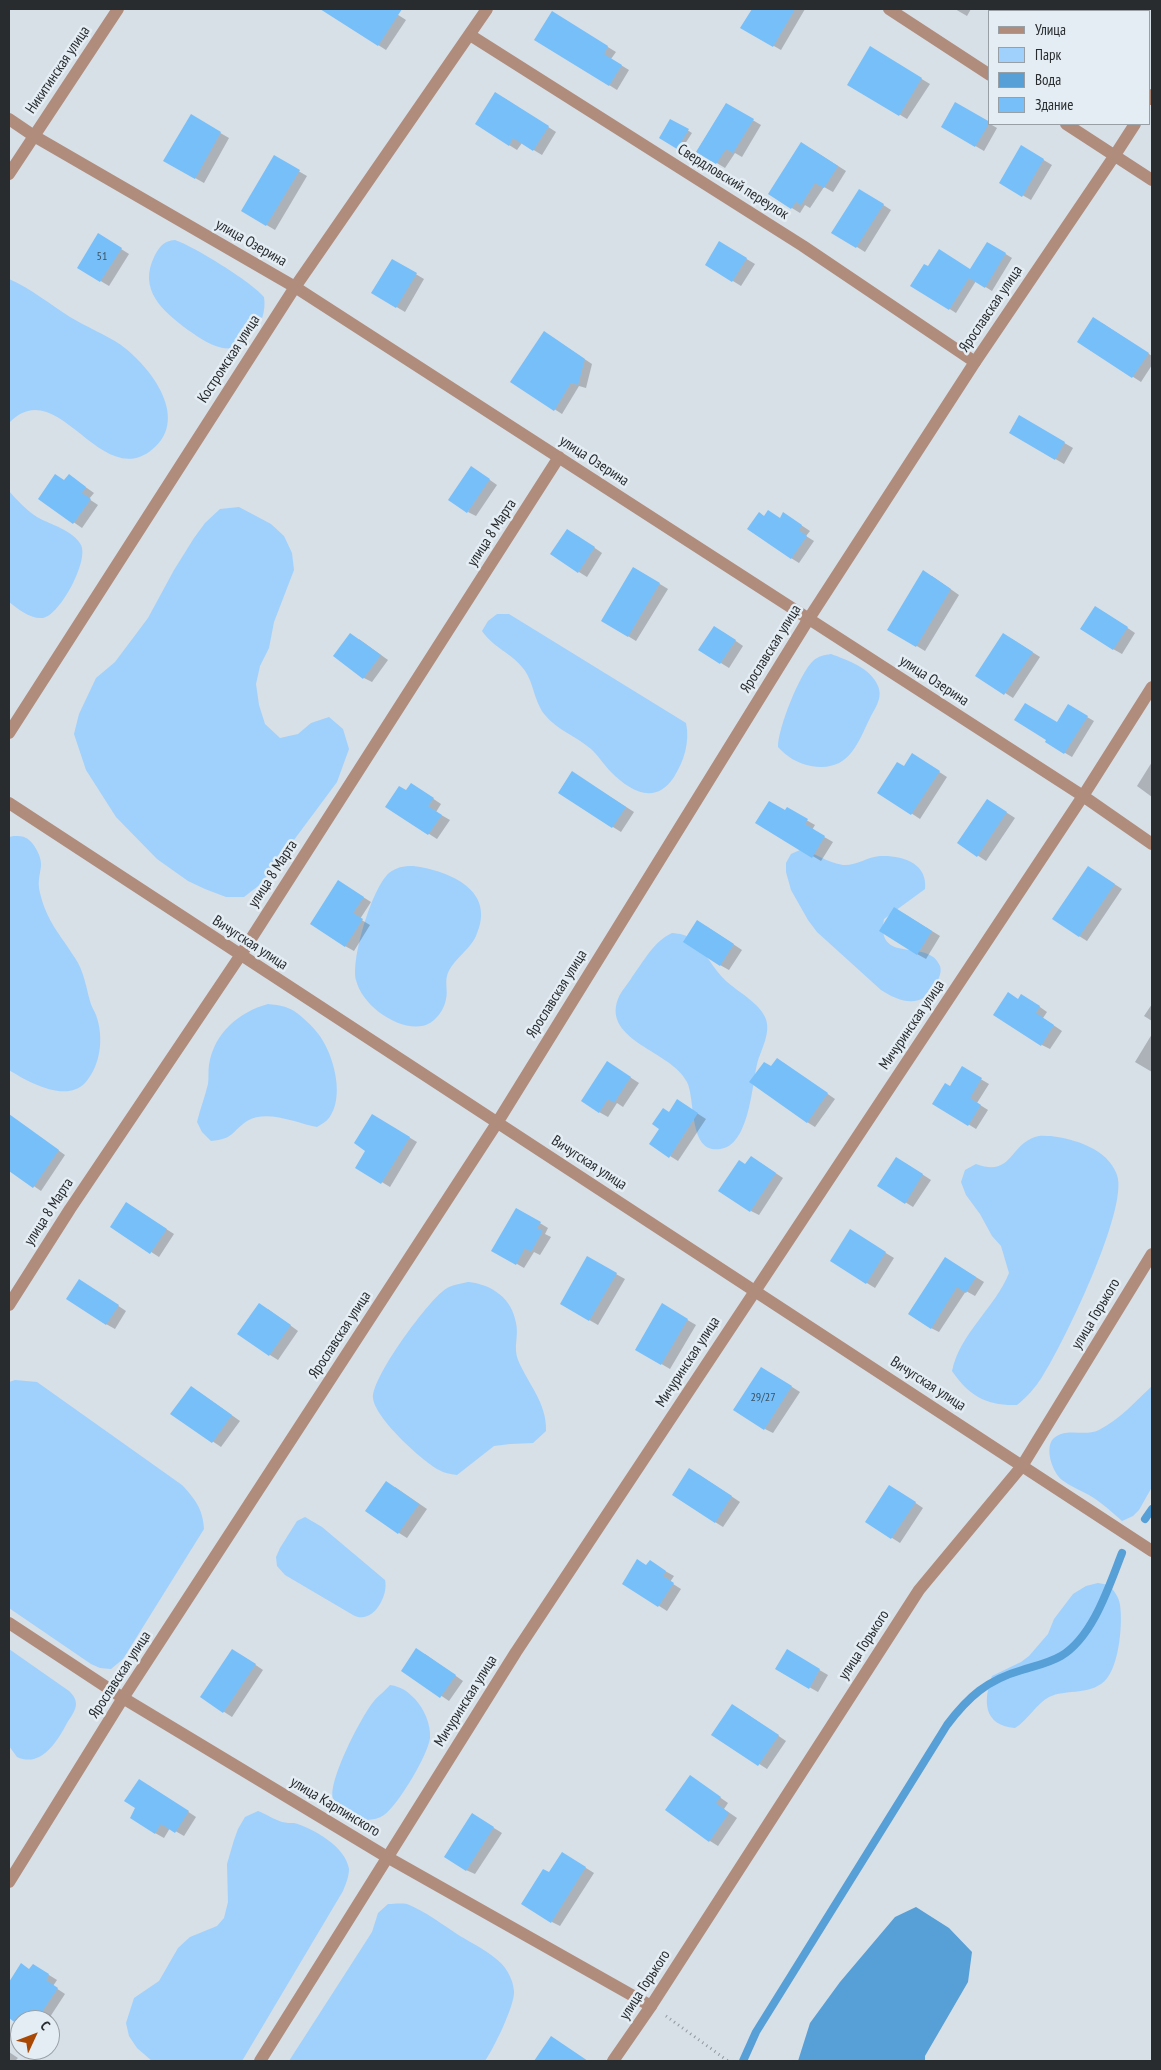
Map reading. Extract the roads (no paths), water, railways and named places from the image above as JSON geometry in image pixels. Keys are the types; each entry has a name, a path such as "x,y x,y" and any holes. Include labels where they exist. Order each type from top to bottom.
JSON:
{"street":[{"name":"Никитинская улица","path":"9,174 118,9"},
{"name":"Костромская улица","path":"9,733 295,287 487,9"},
{"path":"889,9 988,74"},
{"name":"Свердловский переулок","path":"470,35 803,246 975,362"},
{"name":"улица Озерина","path":"9,119 34,136 295,287 560,457 808,620 1084,796 1152,844"},
{"path":"1068,125 1152,180"},
{"name":"Ярославская улица","path":"9,1882 123,1698 497,1123 808,620 975,362 1134,125"},
{"name":"улица 8 Марта","path":"9,1305 70,1209 240,956 560,457"},
{"name":"Мичуринская улица","path":"260,2061 516,1652 1084,796 1152,687"},
{"name":"Вичугская улица","path":"9,802 240,956 755,1290 1152,1551"},
{"name":"улица Горького","path":"613,2061 651,2006 919,1590 1022,1466 1152,1254"},
{"name":"улица Карпинского","path":"9,1623 123,1698 387,1857 651,2006"}],"water":[{"path":"916,1907 949,1928 972,1952 968,1982 925,2056 925,2061 798,2061 810,2023 840,1982 895,1917"}],"waterway":[{"path":"1145,1519 1152,1509"},
{"path":"743,2061 756,2032 947,1725 963,1706 988,1684 1010,1674 1052,1661 1072,1647 1082,1637 1099,1610 1122,1553"}]}
